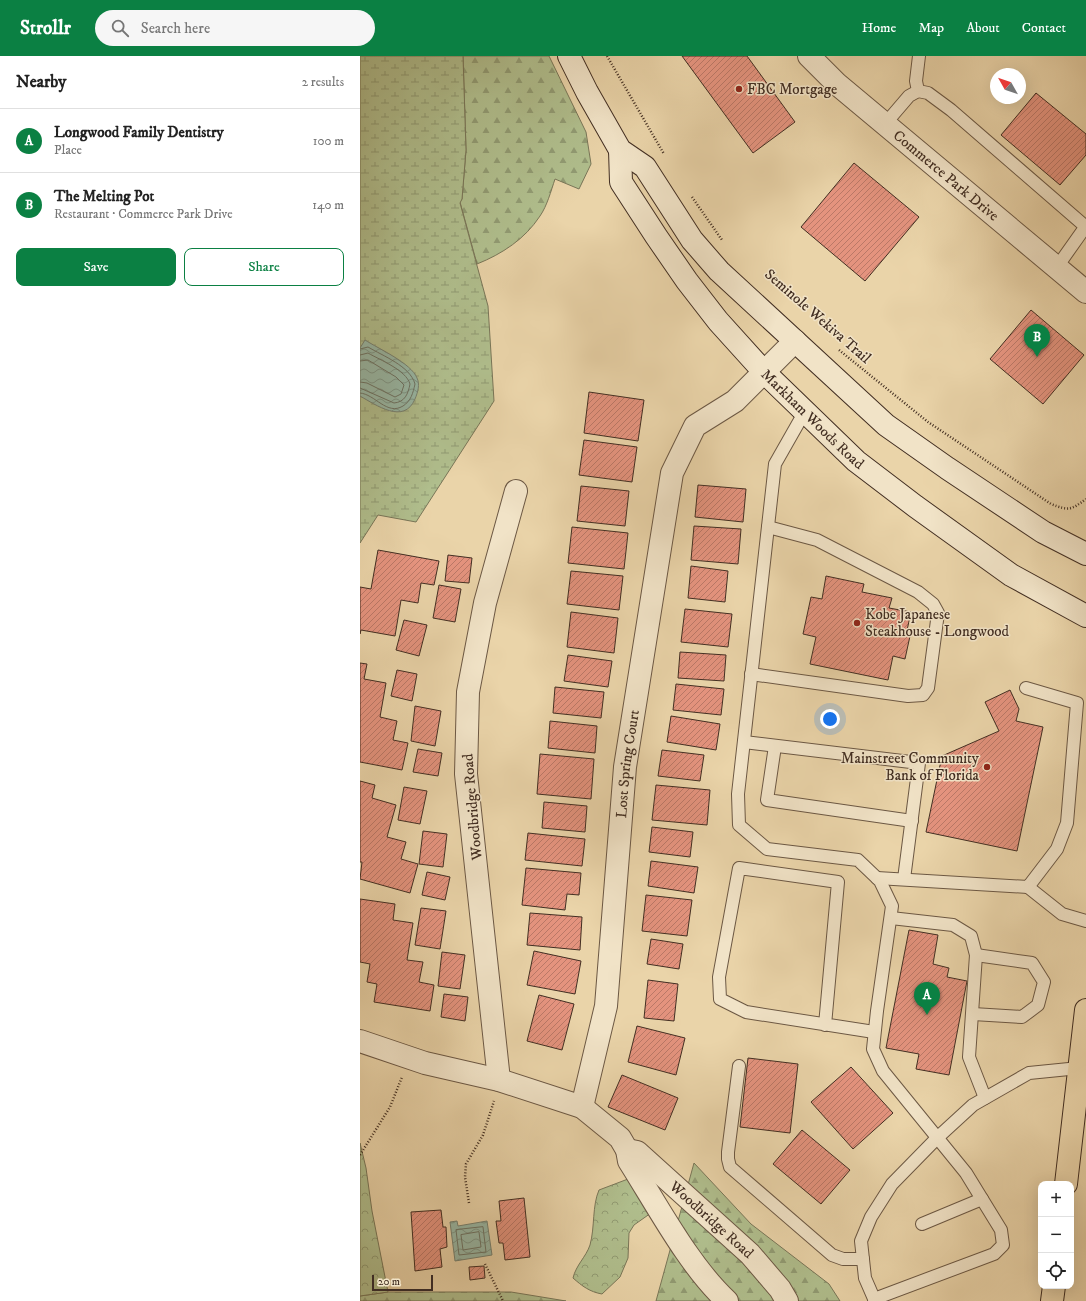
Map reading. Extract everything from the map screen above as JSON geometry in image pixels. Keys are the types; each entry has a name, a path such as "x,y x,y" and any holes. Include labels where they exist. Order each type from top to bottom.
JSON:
{"main road":[{"path":"1066,1181 1086,1010"},
{"path":"1052,1301 1054,1289"}],"street":[{"name":"Markham Woods Road","path":"569,56 586,92 620,150 645,167 692,240 719,271 886,425 1043,532 1086,554"},
{"name":"Commerce Park Drive","path":"809,56 837,84 1086,292"},
{"name":"Markham Woods Road","path":"620,150 621,182 687,281 718,321 804,413 856,460 998,566 1011,575 1086,616"},
{"path":"765,373 795,342"},
{"name":"Lost Spring Court","path":"582,1107 606,1006 625,767 670,481 672,473 695,426 735,401 765,373"},
{"name":"Woodbridge Road","path":"500,1080 466,774 468,692 485,603 516,491"},
{"name":"Woodbridge Road","path":"360,1041 425,1063 500,1080 582,1107 620,1138 627,1150 629,1161 682,1245 718,1292 727,1301"},
{"name":"Woodbridge Road","path":"627,1150 637,1152 750,1254 780,1289 787,1301"}],"lane":[{"path":"918,91 916,81 919,56"},
{"path":"885,124 909,96 918,91 928,93 950,110 1086,227 1057,267"},
{"path":"804,413 775,464 738,794 739,825 767,849 858,860 877,878 892,906 874,1032 873,1049 882,1071 937,1138 966,1173 1001,1230 1003,1245 994,1254 874,1300 865,1278 861,1241 871,1216 892,1184 937,1138 973,1105 1029,1073 1079,1068"},
{"path":"751,674 908,696 922,695 928,688 938,613 933,604 918,592 817,540 768,527"},
{"path":"1026,688 1077,703 1067,823 1058,849 1028,887"},
{"path":"744,742 919,763 904,879"},
{"path":"775,746 767,800 912,820"},
{"path":"825,1025 838,882 739,868 719,977 720,999 746,1012 825,1025 874,1032"},
{"path":"877,878 1028,887 1062,914 1086,921"},
{"path":"890,918 953,925 971,936 976,955 969,1057 985,1098"},
{"path":"973,1014 1022,1017 1038,1005 1044,982 1032,963 976,955"},
{"path":"739,1066 728,1152 730,1167 832,1255 843,1259 863,1259"},
{"path":"922,1224 982,1199"}],"path":[{"path":"607,56 643,121 667,159"},
{"path":"688,191 724,242"},
{"name":"Seminole Wekiva Trail","path":"837,348 934,427 1051,504 1064,509 1073,508 1086,499"},
{"path":"360,1155 390,1107 410,1058"},
{"path":"469,1203 465,1177 466,1164 483,1135 499,1089 500,1080"},
{"path":"485,1264 503,1301"}],"green space":[{"path":"360,56 463,56 466,150 462,199 460,203 488,306 494,401 416,522 378,515 360,543"},
{"path":"463,56 549,56 586,132 591,164 579,189 555,179 549,198 542,212 527,232 512,245 495,256 477,264 460,202 462,199 466,150"},
{"path":"360,1143 366,1168 372,1211 388,1292 360,1296"},
{"path":"694,1163 751,1224 829,1284 840,1301 656,1301"},
{"path":"628,1179 651,1213 634,1225 629,1233 628,1258 620,1277 602,1294 594,1292 573,1278 576,1269 590,1245 597,1196 599,1190"},
{"path":"388,1292 511,1292 566,1301 360,1301 360,1296"}],"water":[{"path":"365,340 402,362 414,372 418,380 418,391 410,407 404,411 389,411 360,396 360,348"},
{"path":"457,1221 458,1226 487,1221 492,1255 455,1261 450,1222"}],"building":[{"name":"FBC Mortgage","path":"682,56 747,56 795,122 753,153"},
{"path":"1036,93 1086,134 1086,155 1060,185 1001,135"},
{"path":"854,163 919,217 865,281 801,227"},
{"path":"1031,310 1084,355 1043,404 990,359"},
{"path":"589,392 644,400 638,441 584,433"},
{"path":"584,440 637,447 632,482 579,475"},
{"path":"698,485 746,489 743,522 695,517"},
{"path":"581,486 629,491 625,526 577,521"},
{"path":"694,526 741,529 738,564 691,560"},
{"path":"572,527 628,533 624,569 568,563"},
{"path":"378,550 439,561 434,585 421,583 418,603 401,600 395,636 361,630 360,634 360,587 371,589"},
{"path":"448,555 472,558 469,583 445,581"},
{"path":"691,566 728,571 725,602 688,598"},
{"path":"571,571 623,576 619,610 567,604"},
{"name":"Kobe Japanese Steakhouse - Longwood","path":"826,576 864,584 862,592 892,598 889,608 911,612 906,635 910,636 905,659 893,656 888,680 810,664 816,637 803,634 811,597 822,599"},
{"path":"439,585 461,589 455,622 433,618"},
{"path":"685,609 732,614 728,647 681,642"},
{"path":"571,612 618,618 614,653 567,647"},
{"path":"404,620 427,625 419,656 396,650"},
{"path":"680,652 726,655 724,681 678,678"},
{"path":"568,655 612,661 608,687 564,681"},
{"path":"360,663 367,664 364,679 386,683 380,717 397,721 393,740 408,743 402,770 360,762"},
{"path":"397,670 417,674 412,701 391,696"},
{"path":"676,684 724,689 721,715 673,710"},
{"path":"555,687 604,692 601,718 553,713"},
{"name":"Mainstreet Community Bank of Florida","path":"1010,690 1019,709 1016,721 1043,727 1017,851 926,832 942,756 999,731 985,702"},
{"path":"415,706 441,711 435,746 411,741"},
{"path":"671,716 720,724 716,750 667,742"},
{"path":"550,721 597,726 595,753 548,748"},
{"path":"418,749 442,753 438,776 413,772"},
{"path":"662,750 704,755 700,781 658,776"},
{"path":"540,754 594,759 591,799 537,794"},
{"path":"360,781 375,785 372,798 396,805 387,837 406,842 401,859 418,864 410,893 360,879 362,862 360,862"},
{"path":"656,785 710,790 707,825 652,820"},
{"path":"404,787 427,791 420,824 398,820"},
{"path":"544,802 587,806 585,832 542,828"},
{"path":"652,827 693,832 690,857 649,852"},
{"path":"423,831 447,834 443,867 419,864"},
{"path":"528,833 585,839 582,866 525,860"},
{"path":"651,861 698,867 694,893 648,886"},
{"path":"526,868 581,873 579,895 567,894 565,910 522,905"},
{"path":"427,872 450,877 445,900 422,895"},
{"path":"646,895 692,900 687,936 642,931"},
{"path":"360,899 395,904 393,920 413,923 407,960 423,962 419,982 434,985 430,1011 374,1002 377,984 367,982 370,964 360,962"},
{"path":"421,908 446,911 440,949 415,945"},
{"path":"530,913 582,917 580,950 527,945"},
{"path":"909,930 938,935 933,964 949,968 947,977 967,981 949,1075 916,1069 919,1054 886,1048"},
{"path":"651,939 683,944 679,969 647,964"},
{"path":"534,951 581,961 575,994 527,985"},
{"path":"442,952 465,955 460,989 438,986"},
{"path":"648,980 678,984 674,1021 644,1018"},
{"path":"444,994 468,997 465,1021 441,1017"},
{"path":"539,995 574,1004 562,1050 527,1041"},
{"path":"637,1026 685,1038 676,1075 628,1062"},
{"path":"748,1058 798,1064 790,1133 740,1127"},
{"path":"851,1067 893,1113 853,1149 811,1102"},
{"path":"622,1075 678,1098 665,1130 608,1107"},
{"path":"802,1130 850,1170 821,1204 773,1164"},
{"path":"524,1198 530,1257 505,1260 503,1243 499,1243 496,1221 501,1221 499,1201"},
{"path":"441,1210 443,1227 446,1227 447,1247 440,1249 442,1267 415,1271 411,1212"},
{"path":"484,1266 485,1278 470,1280 469,1267"}],"place":[{"name":"FBC Mortgage","path":"739,89"},
{"name":"The Melting Pot","path":"1037,357"},
{"name":"Kobe Japanese Steakhouse - Longwood","path":"857,623"},
{"name":"Mainstreet Community Bank of Florida","path":"987,767"},
{"name":"Longwood Family Dentistry","path":"927,1015"}]}
